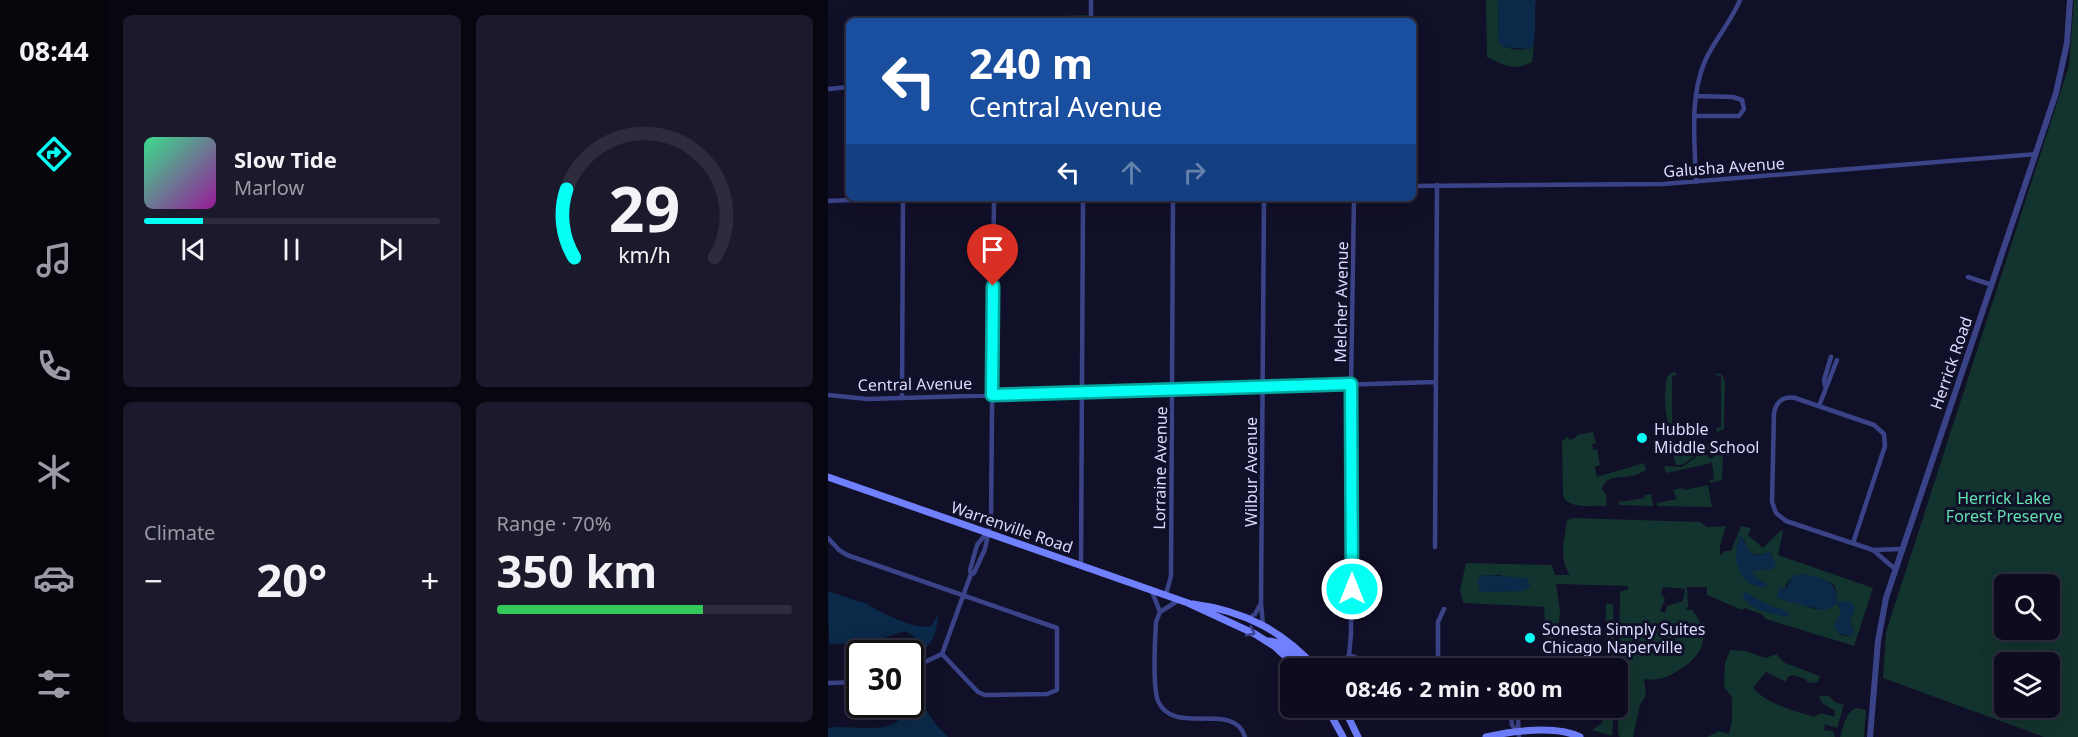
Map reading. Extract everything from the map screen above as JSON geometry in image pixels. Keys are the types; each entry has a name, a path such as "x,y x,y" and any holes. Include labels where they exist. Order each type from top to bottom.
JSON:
{"main road":[{"name":"Warrenville Road","path":"828,477 1166,594 1255,634 1286,658"},
{"name":"Warrenville Road","path":"1188,603 1222,609 1249,618 1290,642 1306,658"},
{"path":"1267,641 1280,643 1297,658"},
{"path":"1333,718 1343,737"},
{"path":"1349,718 1358,737"},
{"path":"1486,737 1552,732 1581,737"}],"street":[{"path":"1091,0 1091,18"},
{"path":"1696,182 1696,96 1704,64 1731,20 1740,0"},
{"name":"Herrick Road","path":"1870,737 1882,615 1895,569 2056,93 2063,63 2070,0"},
{"path":"828,89 846,87"},
{"path":"1695,116 1738,116 1744,109 1742,100 1696,96"},
{"name":"Galusha Avenue","path":"1416,186 1663,184 2036,154"},
{"path":"1434,548 1437,185"},
{"path":"828,201 846,200"},
{"path":"902,398 903,201"},
{"path":"924,662 942,654 972,574 970,570 977,545 987,532 991,520 994,201"},
{"path":"1081,565 1083,201"},
{"name":"Lorraine Avenue","path":"1166,594 1170,576 1173,201"},
{"name":"Wilbur Avenue","path":"1263,625 1261,603 1264,201"},
{"name":"Melcher Avenue","path":"1348,657 1352,634 1351,384 1354,201"},
{"path":"1968,277 1992,285"},
{"path":"1819,406 1831,357"},
{"path":"1825,386 1829,383 1837,360"},
{"name":"Central Avenue","path":"828,395 868,399 1435,382"},
{"path":"1852,543 1885,446 1882,430 1874,425 1791,397 1782,400 1775,408 1772,502 1780,518 1786,521 1852,543 1874,550 1902,549"},
{"path":"828,538 846,555 1057,628 1057,690 1047,694 985,695 978,692 942,654"},
{"path":"1874,550 1895,569"},
{"path":"1151,589 1160,612 1156,626 1156,687 1157,699 1162,708 1170,716 1180,720 1230,722 1242,728 1245,737"},
{"path":"1160,612 1179,600"},
{"path":"1249,618 1255,614 1261,603"},
{"path":"1438,658 1438,622 1444,609"},
{"path":"828,683 846,682"},
{"path":"1517,718 1520,725 1519,734"}],"green space":[{"path":"1486,0 1498,0 1499,43 1516,49 1534,46 1532,62 1514,67 1487,57"},
{"name":"Herrick Lake Forest Preserve","path":"2074,0 2078,0 2078,737 2044,737 1883,678 1886,632 2069,66"},
{"path":"1089,15 1089,18 1029,17"},
{"path":"1676,372 1676,375 1672,376 1672,427 1677,429 1677,434 1675,434 1666,415 1665,399 1667,377"},
{"path":"1716,373 1722,375 1725,381 1724,429 1717,432 1716,428 1721,427 1721,376"},
{"path":"1593,432 1596,443 1592,444 1593,450 1597,449 1600,465 1595,467 1597,477 1644,463 1646,470 1636,475 1607,481 1602,489 1606,495 1607,506 1576,505 1563,496 1562,441 1568,436 1569,440 1576,438 1577,435"},
{"path":"1721,440 1725,444 1725,451 1717,453 1710,450 1684,464 1676,465 1673,454"},
{"path":"1699,455 1707,455 1711,459 1716,455 1723,455 1722,480 1710,483 1709,481 1714,479 1712,463 1666,473 1664,466 1682,467"},
{"path":"1708,485 1712,507 1657,506 1657,503 1677,499 1673,490"},
{"path":"1651,494 1653,506 1619,505 1618,499 1620,502 1645,498 1644,495"},
{"path":"1573,518 1700,522 1707,527 1726,526 1720,546 1720,555 1725,551 1731,551 1741,526 1751,528 1748,535 1763,548 1780,531 1783,531 1778,555 1873,588 1854,646 1766,619 1761,614 1745,608 1742,610 1707,595 1707,587 1687,587 1688,607 1685,610 1692,610 1698,620 1702,629 1702,645 1693,660 1676,672 1653,680 1644,679 1646,695 1640,705 1633,737 1620,737 1618,718 1628,718 1628,658 1619,658 1620,592 1628,589 1628,586 1556,584 1560,612 1559,623 1555,626 1554,635 1556,637 1552,646 1547,647 1544,607 1463,603 1460,590 1466,563 1552,565 1555,575 1570,575 1564,562 1567,520","holes":["1744,540 1748,550 1753,554 1772,554 1773,569 1752,570 1752,574 1764,582 1745,579","1805,574 1830,582 1835,586 1837,601 1851,615 1853,635 1842,635 1837,631 1841,613 1838,603 1823,609 1816,609 1803,604 1784,589 1789,580","1501,575 1522,591 1482,592 1481,576","1663,587 1685,589 1683,601 1667,606 1665,613 1660,611 1665,599 1661,594"]},
{"path":"1606,604 1613,604 1615,658 1605,658"},
{"path":"1730,650 1745,651 1766,658 1776,654 1785,663 1820,676 1818,682 1809,683 1805,679 1792,675 1786,682 1766,672 1753,688 1773,703 1814,717 1821,713 1835,717 1834,710 1822,703 1819,696 1829,696 1835,702 1844,705 1837,728 1825,724 1824,730 1833,731 1835,737 1707,737 1719,731 1729,734 1732,720 1732,698 1724,686 1725,663"},
{"path":"1856,708 1866,710 1864,737 1840,737 1847,716"},
{"path":"1603,718 1613,718 1612,736 1592,730 1602,723"}],"water":[{"path":"1498,0 1536,0 1534,39 1531,49 1503,47 1499,43"},
{"path":"1741,535 1753,554 1760,555 1770,551 1776,566 1773,569 1752,571 1759,580 1767,584 1766,587 1749,583 1739,570 1736,552"},
{"path":"1805,574 1831,584 1837,601 1853,604 1855,607 1850,622 1853,635 1838,633 1834,625 1841,613 1838,603 1823,610 1777,597 1779,588 1786,588 1793,575"},
{"path":"1481,576 1527,578 1531,587 1522,591 1482,592 1479,590 1478,580"},
{"path":"828,591 864,602 887,615 916,626 931,626 939,613 933,639 924,648 924,640 917,640 905,631 876,640 846,640 846,644 829,644"},
{"path":"1746,592 1764,603 1786,611 1789,615 1786,617 1758,610 1744,600 1743,594"},
{"path":"924,706 937,726 948,737 828,737 828,729 834,727 877,728 897,722 900,718 924,718"}],"place":[{"name":"Hubble Middle School","path":"1642,438"},
{"name":"Sonesta Simply Suites Chicago Naperville","path":"1530,638"}],"route":[{"path":"993,286 992,395 1351,384 1352,589"}]}
